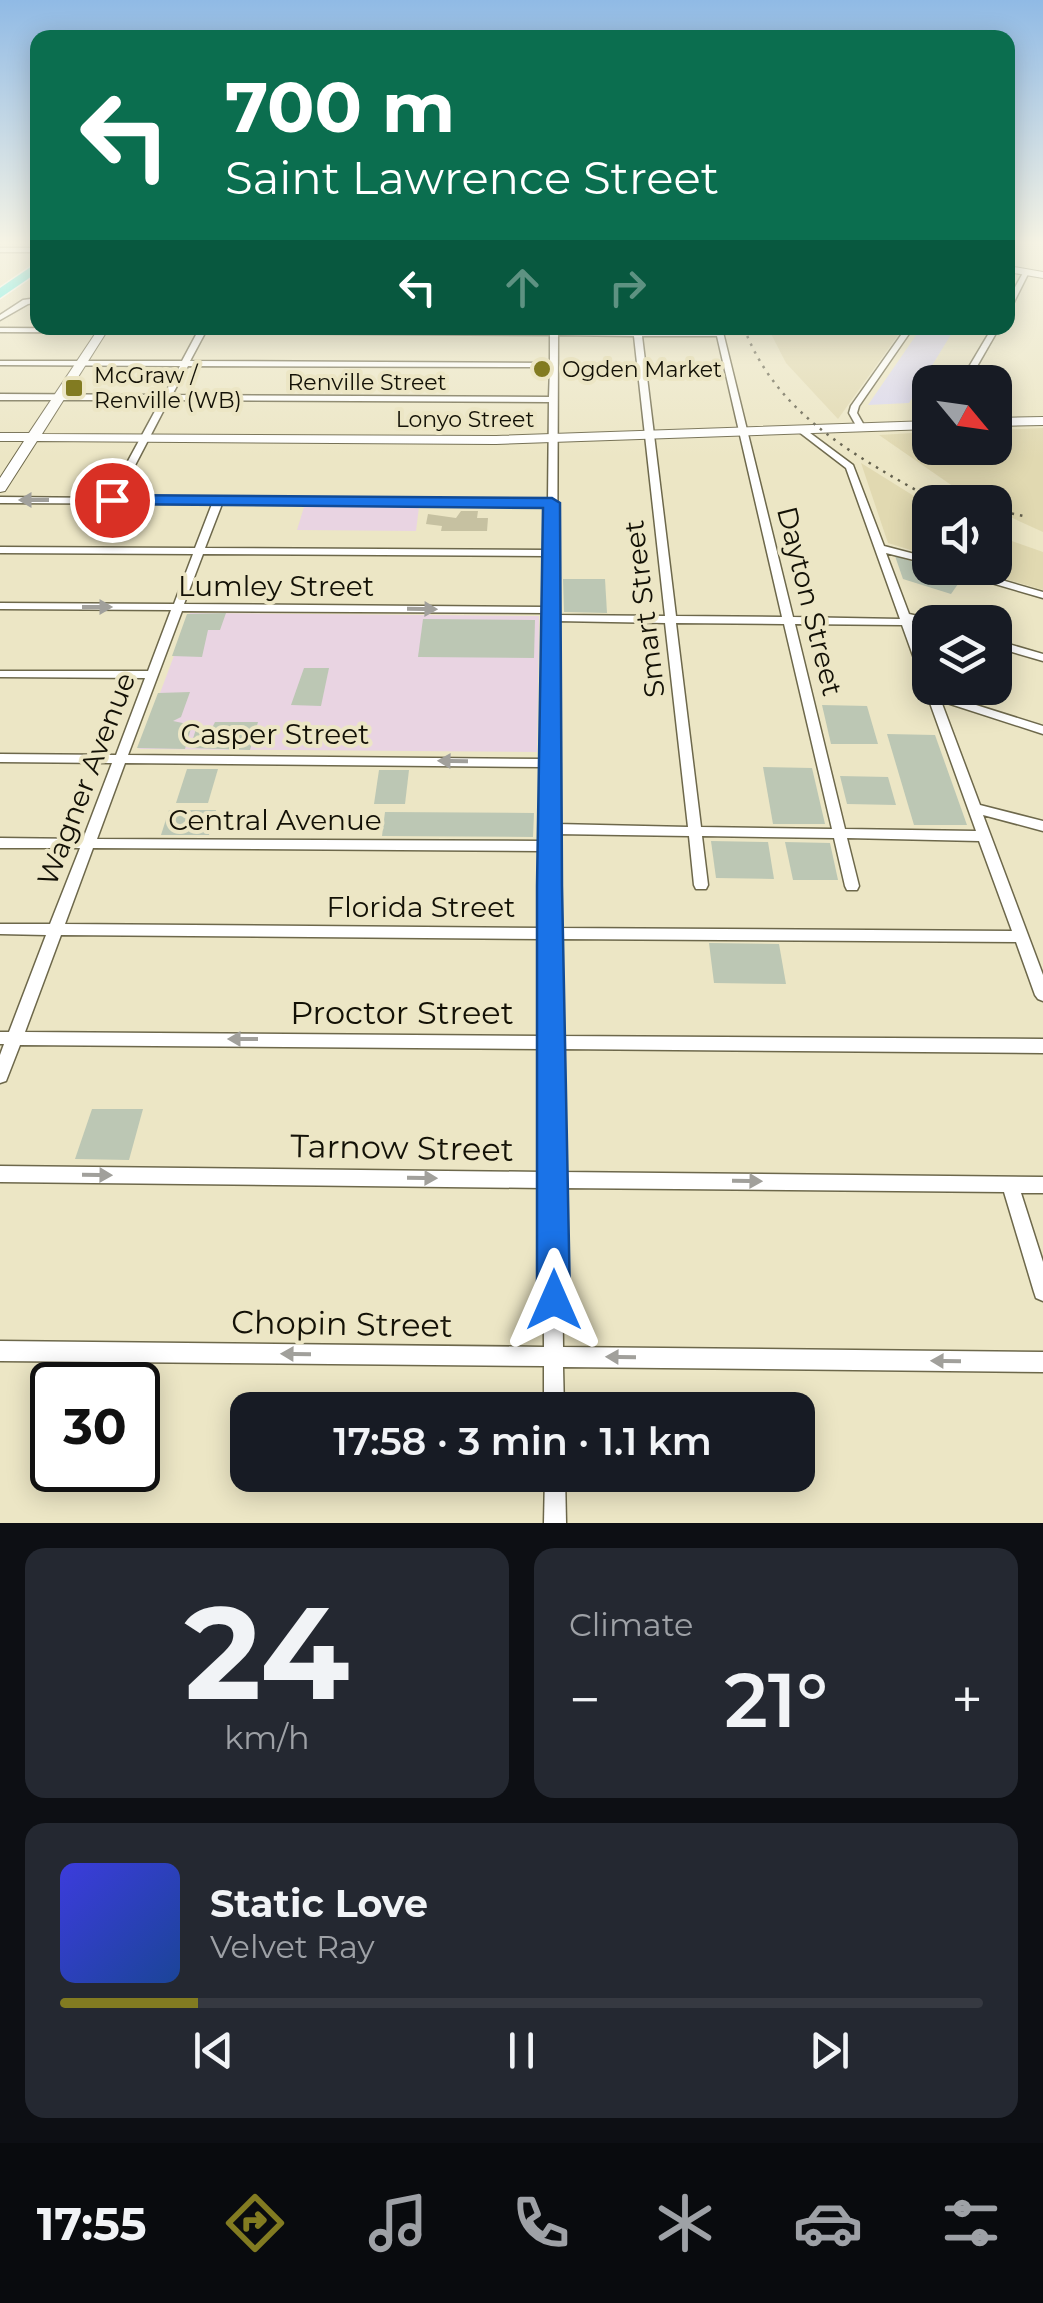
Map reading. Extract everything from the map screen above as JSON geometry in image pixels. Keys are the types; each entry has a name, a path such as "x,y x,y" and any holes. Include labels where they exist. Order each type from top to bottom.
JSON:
{"street":[{"path":"0,330 30,330"},
{"path":"0,488 102,335"},
{"path":"112,500 200,335"},
{"path":"554,335 549,846 554,1392"},
{"name":"Smart Street","path":"638,335 701,885"},
{"name":"Dayton Street","path":"721,335 852,886"},
{"path":"861,427 854,413 856,406 903,335"},
{"path":"974,365 991,335"},
{"path":"0,363 554,365"},
{"name":"Renville Street","path":"0,397 553,400"},
{"path":"1012,421 1042,419"},
{"name":"Lonyo Street","path":"0,437 650,438 912,426"},
{"path":"802,430 850,468 912,637"},
{"path":"0,500 552,503"},
{"name":"Wagner Avenue","path":"0,1076 7,1038 56,930 218,501"},
{"path":"880,548 912,556"},
{"path":"0,550 552,553"},
{"path":"1007,585 1043,596"},
{"name":"Lumley Street","path":"0,606 552,614 671,620 912,620"},
{"path":"1012,648 1043,658"},
{"path":"0,674 152,674"},
{"path":"936,705 1041,986"},
{"path":"973,705 1043,730"},
{"name":"Casper Street","path":"0,758 550,762"},
{"path":"974,808 1043,826"},
{"path":"550,829 984,836"},
{"name":"Central Avenue","path":"0,843 549,846"},
{"name":"Florida Street","path":"0,929 1022,937"},
{"name":"Proctor Street","path":"7,1038 1043,1046"},
{"name":"Tarnow Street","path":"0,1174 1043,1185"},
{"path":"1010,1184 1043,1292"},
{"name":"Chopin Street","path":"0,1351 1043,1362"},
{"path":"555,1492 555,1523"}],"shaded area":[{"path":"772,335 898,335 838,419 786,363"},
{"path":"916,335 951,335 932,365 912,365 909,403 868,405"},
{"path":"1043,428 1043,532 1012,518 1012,485 951,485 922,465 1012,465 1012,429"},
{"path":"912,433 912,458 879,435"},
{"path":"861,463 912,495 912,550 888,543"},
{"path":"304,507 419,507 416,531 297,530"},
{"path":"1012,541 1043,552 1043,590 1012,581"},
{"path":"190,613 539,616 537,752 139,749"}],"green space":[{"path":"895,556 912,561 912,582 903,579"},
{"path":"563,579 605,579 607,613 564,612"},
{"path":"922,585 957,585 951,594"},
{"path":"226,613 220,630 208,630 202,657 172,656 187,614"},
{"path":"423,619 535,620 534,658 418,657"},
{"path":"304,668 329,668 321,706 291,705"},
{"path":"190,692 181,717 173,721 192,725 185,749 137,748 158,693"},
{"path":"822,705 867,706 878,744 831,744"},
{"path":"215,722 258,722 250,750 190,748 196,729 213,726"},
{"path":"887,734 935,735 967,825 914,825"},
{"path":"763,767 812,768 825,824 773,824"},
{"path":"187,769 218,769 208,803 176,803"},
{"path":"379,770 409,770 405,804 374,804"},
{"path":"840,776 888,777 896,805 847,804"},
{"path":"169,810 216,810 209,835 161,835"},
{"path":"385,812 534,813 533,837 382,836"},
{"path":"711,841 768,842 774,879 716,878"},
{"path":"785,842 830,843 838,880 793,880"},
{"path":"709,943 779,944 786,984 714,983"},
{"path":"92,1109 143,1109 129,1160 75,1159"}],"building":[{"path":"461,511 478,511 477,518 488,518 487,531 441,531 442,526 426,524 428,514 456,518"}],"railway":[{"path":"747,335 777,386 799,410 850,451 912,488"},
{"path":"1012,514 1028,517"}],"place":[{"name":"Ogden Market","path":"542,369"},
{"name":"McGraw / Renville (WB)","path":"74,388"}],"route":[{"path":"112,500 552,503 549,886 554,1300"}]}
